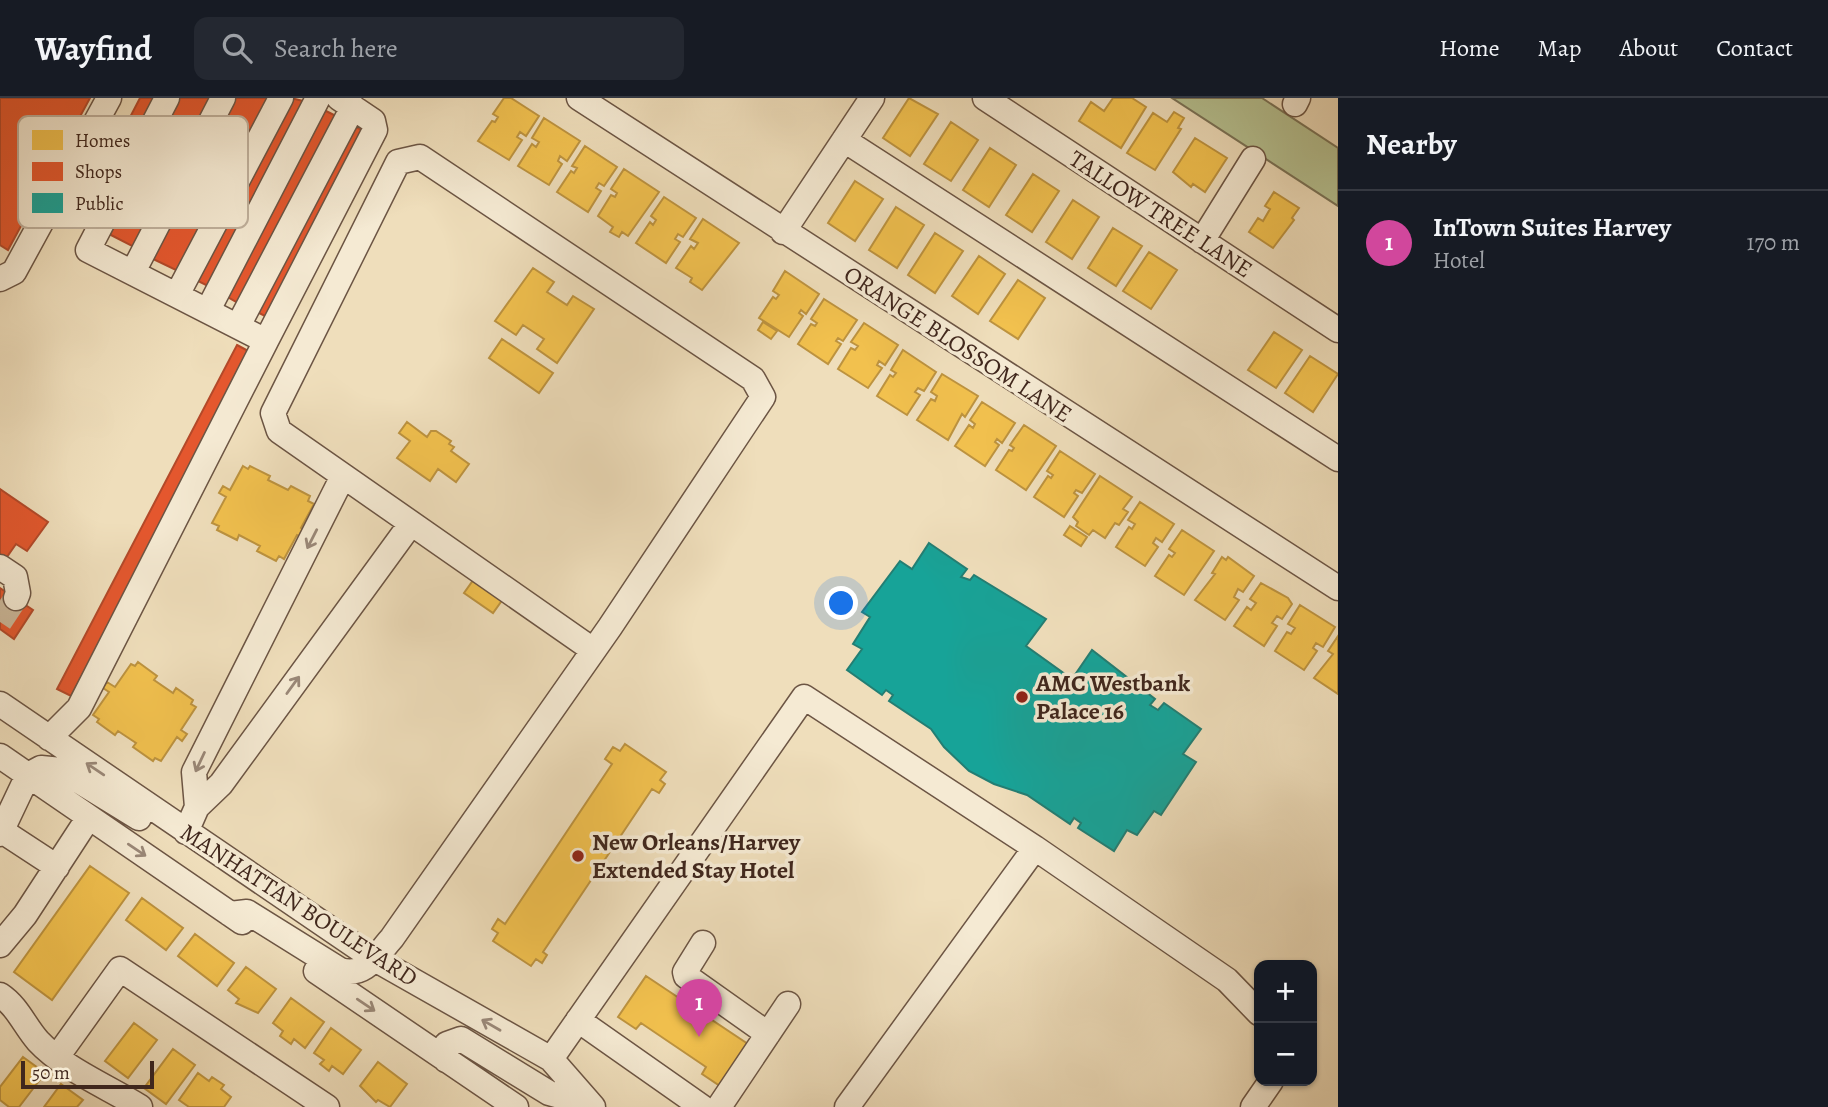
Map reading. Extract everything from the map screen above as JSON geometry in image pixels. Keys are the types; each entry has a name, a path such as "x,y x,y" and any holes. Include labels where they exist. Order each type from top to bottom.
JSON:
{"street":[{"path":"99,116 109,98"},
{"path":"158,116 167,98"},
{"path":"214,116 223,98"},
{"path":"248,161 281,98"},
{"path":"208,310 318,98"},
{"name":"ORANGE BLOSSOM LANE","path":"579,98 1338,588"},
{"path":"783,232 872,98"},
{"name":"TALLOW TREE LANE","path":"985,98 1338,330"},
{"path":"49,738 79,708 375,130 373,121 346,103 238,326"},
{"path":"844,140 1338,459"},
{"path":"230,914 247,912 340,971 360,973 392,938 593,650 763,397 753,379 420,157 397,162 273,413 278,431 593,650"},
{"path":"1202,242 1254,159"},
{"path":"0,279 14,272 38,228"},
{"path":"99,228 88,250 266,341"},
{"path":"133,272 156,228"},
{"path":"177,295 212,228"},
{"path":"197,807 194,772 342,478"},
{"path":"57,867 1,832 28,775 41,768 61,771 153,826 182,828 197,807 220,784 410,525"},
{"path":"0,567 15,577 18,593 16,598"},
{"path":"551,1059 804,697 1035,848 1227,980 1254,1008"},
{"name":"MANHATTAN BOULEVARD","path":"0,704 373,958 551,1059 591,1105"},
{"path":"220,721 252,740"},
{"name":"MANHATTAN BOULEVARD","path":"0,756 446,1060 507,1105"},
{"path":"0,944 25,915 89,817"},
{"path":"847,1107 1035,848"},
{"path":"703,943 685,972 686,976 768,1034"},
{"path":"57,1057 120,969 327,1107"},
{"path":"0,995 19,1011 38,1041 57,1057 140,1107"},
{"path":"719,1107 788,1004"},
{"path":"578,1020 702,1107"},
{"path":"446,1060 447,1044 461,1039 549,1093 591,1105"},
{"path":"1253,1107 1268,1086"}],"green space":[{"path":"1172,98 1262,98 1338,148 1338,206"}],"building: Homes":[{"path":"504,98 511,98 539,116 526,136 520,132 517,137 522,140 509,160 478,141 492,121 495,122 498,117 493,114"},
{"path":"909,98 938,114 910,156 883,138"},
{"path":"1113,98 1132,98 1146,107 1121,148 1079,121 1091,102 1104,111"},
{"path":"1174,112 1184,118 1178,128 1181,129 1155,170 1127,153 1153,113 1167,122"},
{"path":"544,118 580,141 567,161 560,156 558,161 562,164 549,185 518,166 532,144 536,147 539,142 532,138"},
{"path":"951,122 978,140 951,181 924,164"},
{"path":"1195,138 1227,158 1205,192 1193,184 1191,187 1173,172"},
{"path":"585,146 617,167 604,186 599,183 596,188 601,191 588,212 557,192 571,171 574,173 577,168 572,166"},
{"path":"990,148 1016,165 989,207 963,190"},
{"path":"624,169 659,192 628,236 622,232 619,237 610,232 613,227 598,216 611,195 615,197 617,193 611,189"},
{"path":"1033,174 1059,191 1032,232 1006,215"},
{"path":"855,181 883,199 855,241 828,223"},
{"path":"1274,192 1299,208 1292,218 1294,220 1273,248 1249,232 1258,218 1263,221 1270,209 1265,206"},
{"path":"664,197 696,218 683,237 678,234 675,239 680,242 666,263 636,243 650,222 653,225 656,220 651,216"},
{"path":"1073,200 1099,217 1072,259 1046,242"},
{"path":"896,207 924,225 897,268 869,250"},
{"path":"703,219 739,243 702,290 690,282 692,278 676,268 691,246 694,249 698,243 690,239"},
{"path":"1113,228 1142,246 1116,286 1088,268"},
{"path":"935,233 963,251 935,293 908,275"},
{"path":"1149,252 1177,270 1151,309 1123,291"},
{"path":"979,256 1005,274 978,314 952,296"},
{"path":"533,268 554,282 547,292 567,305 573,296 594,309 557,363 537,349 544,339 523,325 516,335 495,321"},
{"path":"785,271 819,294 806,314 801,310 799,313 803,316 789,337 759,318 773,297 776,299 779,295 773,291"},
{"path":"1018,280 1045,298 1018,339 990,321"},
{"path":"824,299 857,320 843,341 838,338 836,341 841,344 828,364 798,344 811,324 815,326 817,323 811,319"},
{"path":"763,322 777,331 771,339 758,330"},
{"path":"864,323 898,345 885,365 879,361 877,365 882,368 868,388 838,369 851,348 855,350 858,346 851,342"},
{"path":"1274,332 1302,350 1276,388 1248,370"},
{"path":"502,339 553,373 539,393 489,358"},
{"path":"903,350 936,372 924,391 918,388 915,392 920,395 907,415 877,396 890,375 893,377 896,373 891,370"},
{"path":"1310,356 1338,374 1313,412 1285,393"},
{"path":"942,374 978,396 965,417 962,414 948,440 917,420 931,399 935,401 937,396 931,392"},
{"path":"982,402 1015,423 1002,443 997,439 995,442 999,445 985,466 955,446 969,425 973,428 975,424 970,420"},
{"path":"407,422 427,437 431,431 436,431 451,441 449,444 454,447 451,451 469,464 456,482 438,469 430,481 397,458 410,441 399,433"},
{"path":"1024,425 1056,446 1026,490 996,470 1009,450 1014,448 1010,445"},
{"path":"1060,451 1095,474 1082,493 1076,490 1074,493 1078,496 1064,517 1034,497 1048,476 1051,478 1053,475 1047,471"},
{"path":"243,466 248,469 250,466 270,476 268,480 288,490 291,486 310,496 308,501 314,504 301,528 306,531 303,538 297,535 284,559 279,556 276,561 257,551 260,546 239,535 237,540 217,530 219,526 212,523 226,497 219,493 223,486 230,490"},
{"path":"1100,476 1132,497 1123,509 1128,512 1119,525 1115,523 1105,538 1093,530 1089,535 1076,526 1078,522 1073,517"},
{"path":"1140,502 1174,524 1162,542 1156,538 1153,543 1158,547 1145,566 1116,547 1129,527 1132,529 1135,524 1128,520"},
{"path":"1070,526 1087,537 1081,546 1064,535"},
{"path":"1182,530 1214,551 1184,595 1155,576 1169,555 1172,557 1175,553 1169,549"},
{"path":"1222,557 1226,560 1228,557 1254,576 1243,592 1238,589 1234,597 1239,600 1225,620 1195,600 1215,574 1212,573"},
{"path":"474,579 503,599 493,613 464,593"},
{"path":"1261,583 1288,598 1292,604 1282,619 1277,616 1272,623 1277,626 1264,646 1234,626 1247,607 1251,610 1256,603 1250,599"},
{"path":"1300,605 1335,627 1323,647 1316,643 1313,648 1317,651 1304,670 1275,651 1287,632 1291,634 1295,628 1288,624"},
{"path":"1338,636 1338,694 1314,678 1333,654 1328,651"},
{"path":"138,662 157,676 154,680 173,693 176,688 193,700 191,704 196,707 181,730 187,734 182,741 177,737 161,761 155,758 153,761 133,747 136,743 118,731 115,735 97,722 99,719 93,715 109,692 103,688 107,682 115,687 131,664 135,666"},
{"name":"New Orleans/Harvey Extended Stay Hotel","path":"625,744 666,772 660,780 665,784 659,793 652,789 543,952 547,955 542,963 536,959 531,966 493,941 498,933 492,929 498,919 505,924 612,764 605,759 613,747 620,751"},
{"path":"90,866 129,893 52,1000 14,972"},
{"path":"142,898 183,928 166,950 126,920"},
{"path":"195,934 234,963 217,986 178,956"},
{"path":"246,967 276,989 258,1013 236,1003 239,999 228,990"},
{"path":"646,976 748,1044 720,1086 702,1074 706,1067 641,1023 636,1029 618,1017"},
{"path":"291,998 324,1022 305,1048 294,1039 291,1044 280,1036 283,1031 273,1023"},
{"path":"134,1023 157,1040 128,1078 105,1061"},
{"path":"331,1028 361,1050 343,1074 332,1066 329,1071 320,1064 324,1060 314,1053"},
{"path":"173,1049 195,1065 166,1104 144,1088"},
{"path":"23,1057 45,1073 19,1107 9,1107 0,1100 0,1087"},
{"path":"378,1062 407,1084 390,1107 378,1100 376,1102 360,1086"},
{"path":"198,1073 209,1081 212,1077 224,1085 221,1089 231,1097 224,1107 189,1107 179,1100"},
{"path":"61,1084 83,1100 77,1107 44,1107"}],"building: Shops":[{"path":"0,98 90,98 80,116 18,116 20,228 8,250 0,245"},
{"path":"140,98 158,98 149,116 131,116"},
{"path":"178,98 215,98 206,116 169,116"},
{"path":"234,98 271,98 248,142 248,116 225,116"},
{"path":"291,98 307,102 248,215 248,180"},
{"path":"324,110 338,117 240,304 226,296"},
{"path":"354,126 368,133 271,319 257,312"},
{"path":"110,228 147,228 136,248 107,233"},
{"path":"167,228 203,228 180,272 151,258"},
{"path":"223,228 241,228 210,287 196,280"},
{"path":"237,345 252,353 71,696 57,689"},
{"path":"0,489 48,522 27,551 16,544 0,567"},
{"path":"0,588 33,610 14,639 0,629"}],"building: Public":[{"name":"AMC Westbank Palace 16","path":"929,543 967,569 961,577 970,580 974,575 1046,619 1026,646 1072,679 1092,650 1155,699 1150,705 1158,710 1164,703 1201,729 1183,754 1196,762 1161,815 1154,811 1137,835 1127,830 1114,851 1078,828 1081,823 1074,818 1070,824 1027,795 994,784 969,771 944,747 931,729 889,701 893,695 886,690 882,695 847,670 862,649 853,644 870,617 862,612 900,561 912,569"}],"tunnel":[{"path":"0,622 16,598"}],"place":[{"name":"AMC Westbank Palace 16","path":"1022,697"},
{"name":"New Orleans/Harvey Extended Stay Hotel","path":"578,856"},
{"name":"InTown Suites Harvey","path":"699,1037"}]}
